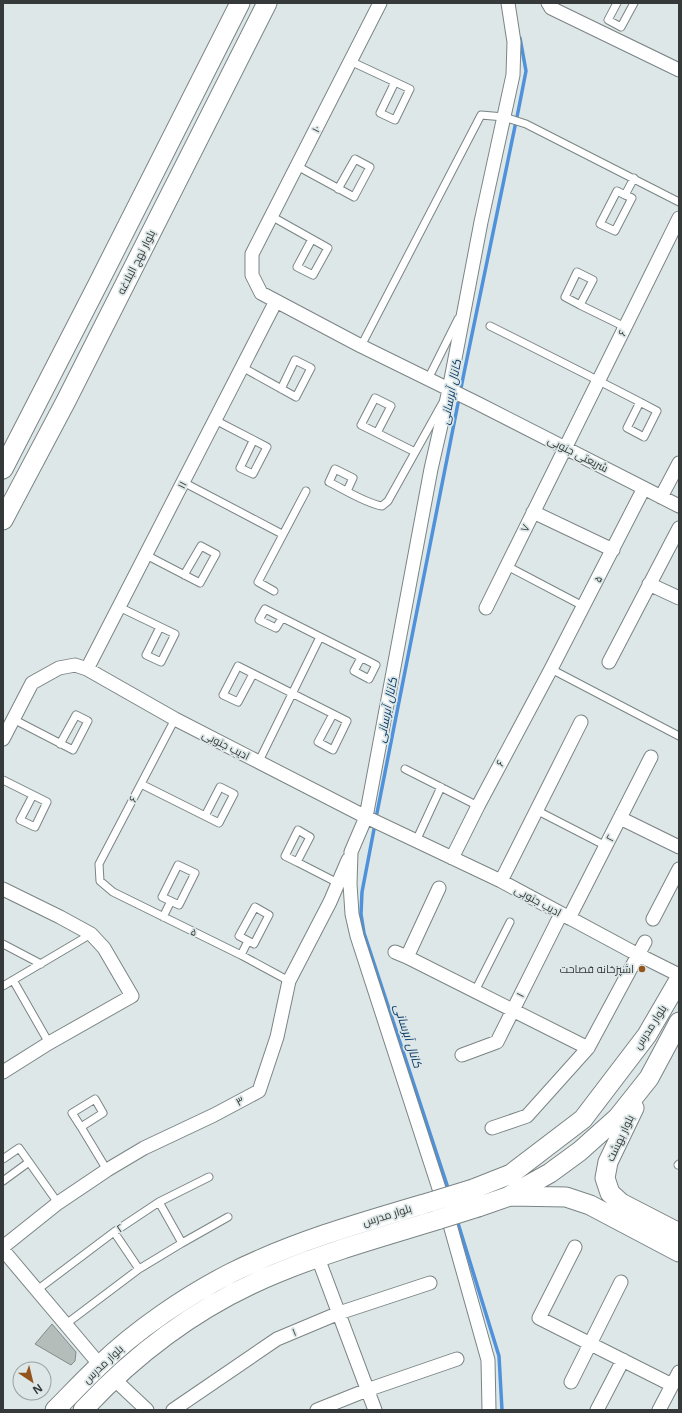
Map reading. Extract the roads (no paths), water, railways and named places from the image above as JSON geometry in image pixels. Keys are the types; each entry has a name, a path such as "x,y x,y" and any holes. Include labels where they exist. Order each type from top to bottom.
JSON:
{"street":[{"path":"3,469 240,3"},
{"name":"بلوار نهج البلاغه","path":"3,520 66,401 267,3"},
{"name":"۱۰","path":"252,254 380,3"},
{"name":"۳","path":"3,1247 58,1203 107,1170 144,1148 214,1115 259,1091 277,1038 289,981 330,902 366,817 431,469 449,390 481,222 507,118 513,75 514,48 508,3"},
{"path":"548,3 551,8 612,30 679,70"},
{"name":"۶","path":"566,448 679,218"},
{"name":"شریعتی جنوبی","path":"252,254 252,275 261,293 361,346 477,403 679,506"},
{"name":"۱۱","path":"87,669 276,301"},
{"name":"۷","path":"486,608 566,448"},
{"path":"662,497 679,463"},
{"name":"۵","path":"551,669 644,488"},
{"path":"534,512 613,550"},
{"path":"609,662 679,528"},
{"path":"650,584 679,598"},
{"path":"3,739 32,683 59,668 75,666 87,669"},
{"name":"ادیب جنوبی","path":"87,669 175,719 366,817 501,881 679,975"},
{"name":"۶","path":"452,858 551,669"},
{"path":"501,881 581,722"},
{"name":"۲","path":"565,916 606,846 652,757"},
{"path":"620,818 679,847"},
{"path":"351,852 350,884 352,914 357,936 451,1230 488,1360 489,1410"},
{"path":"653,919 679,869"},
{"path":"439,888 401,955 588,1048"},
{"path":"3,889 91,934 104,948 132,996 49,1043 3,1072"},
{"name":"۱","path":"462,1055 497,1042 512,1010 565,916"},
{"path":"492,1128 528,1116 588,1048 644,942"},
{"name":"بلوار مدرس","path":"54,1410 100,1364 124,1343 198,1291 231,1273 267,1257 332,1232 473,1189 511,1174 583,1119 647,1035 679,980"},
{"name":"بلوار مدرس","path":"82,1410 114,1379 176,1328 242,1289 276,1273 346,1248 478,1208 507,1196 550,1173 580,1151 618,1117 649,1078 679,1022"},
{"name":"بلوار بهشت","path":"649,1078 608,1162 605,1178 617,1210 679,1252"},
{"name":"بلوار بهشت","path":"507,1196 566,1197 590,1205 617,1210 679,1232"},
{"path":"575,1248 540,1318 672,1385"},
{"path":"3,1250 100,1364 147,1410"},
{"path":"318,1258 375,1410"},
{"path":"571,1382 621,1282"},
{"name":"۱","path":"173,1410 277,1339 339,1313 430,1283"},
{"path":"317,1410 367,1390 457,1359"},
{"path":"597,1410 623,1360"},
{"path":"659,1410 679,1372"}],"lane":[{"path":"617,3 608,20 612,30 621,27 634,3"},
{"path":"350,61 395,82 410,89 395,120 380,113 395,82"},
{"path":"361,346 481,115 507,118 526,124 679,202"},
{"path":"297,166 338,189 354,197 370,167 355,159 338,189"},
{"path":"625,195 634,178"},
{"path":"617,191 625,195 632,198 615,231 600,224 617,191"},
{"path":"271,216 312,239 328,248 313,275 297,267 312,239"},
{"path":"580,305 592,280 577,272 565,297 580,305 625,327"},
{"path":"428,379 465,305"},
{"path":"490,326 599,381 640,402 657,411 644,437 627,428 640,402"},
{"path":"242,367 281,389 296,397 311,368 295,360 281,389"},
{"path":"347,491 353,478 335,469 329,482 347,491 376,505 382,506 388,501 449,390"},
{"path":"377,433 391,406 375,398 361,425 377,433 415,452"},
{"path":"215,420 267,447 254,474 240,468 253,441"},
{"path":"183,482 282,534"},
{"path":"274,591 258,582 306,491"},
{"path":"146,554 184,575 200,583 216,554 201,546 184,575"},
{"path":"507,566 583,606"},
{"path":"119,607 160,627 174,634 161,662 146,655 160,627"},
{"path":"282,618 361,658"},
{"path":"259,761 320,637"},
{"path":"253,674 238,702 223,695 238,666 347,721 333,750 318,742 333,714"},
{"path":"551,669 679,736"},
{"path":"13,719 60,744 72,750 88,721 76,715 60,744"},
{"name":"۶","path":"100,881 100,864 175,719"},
{"path":"406,769 478,806"},
{"path":"3,780 32,794 47,802 35,827 20,820 32,794"},
{"path":"141,784 205,816 219,823 234,794 220,787 205,816"},
{"path":"416,841 442,787"},
{"path":"536,810 606,846"},
{"path":"297,862 338,883"},
{"path":"178,865 195,873 179,905 171,901 162,897 178,865"},
{"name":"۵","path":"100,881 113,892 241,955 289,981"},
{"path":"163,917 171,901"},
{"path":"255,907 269,915 254,944 248,941 239,936 255,907"},
{"path":"475,991 510,922"},
{"path":"3,986 91,934"},
{"path":"241,955 248,941"},
{"path":"3,944 41,964"},
{"path":"13,980 49,1043"},
{"path":"81,1127 107,1170"},
{"path":"3,1159 19,1148 58,1203"},
{"path":"3,1181 29,1162"},
{"name":"۲","path":"37,1290 114,1232 159,1202 209,1177"},
{"path":"159,1202 182,1243"},
{"path":"66,1324 139,1269 228,1217"},
{"path":"114,1232 139,1269"}],"waterway":[{"name":"کانال آبرسانی","path":"376,818 464,373 526,71 520,38"},
{"name":"کانال آبرسانی","path":"375,824 362,892 361,914 364,933 449,1191"},
{"name":"کانال آبرسانی","path":"457,1220 499,1356 502,1410"}],"place":[{"name":"اشپزخانه فصاحت","path":"642,969"}]}
